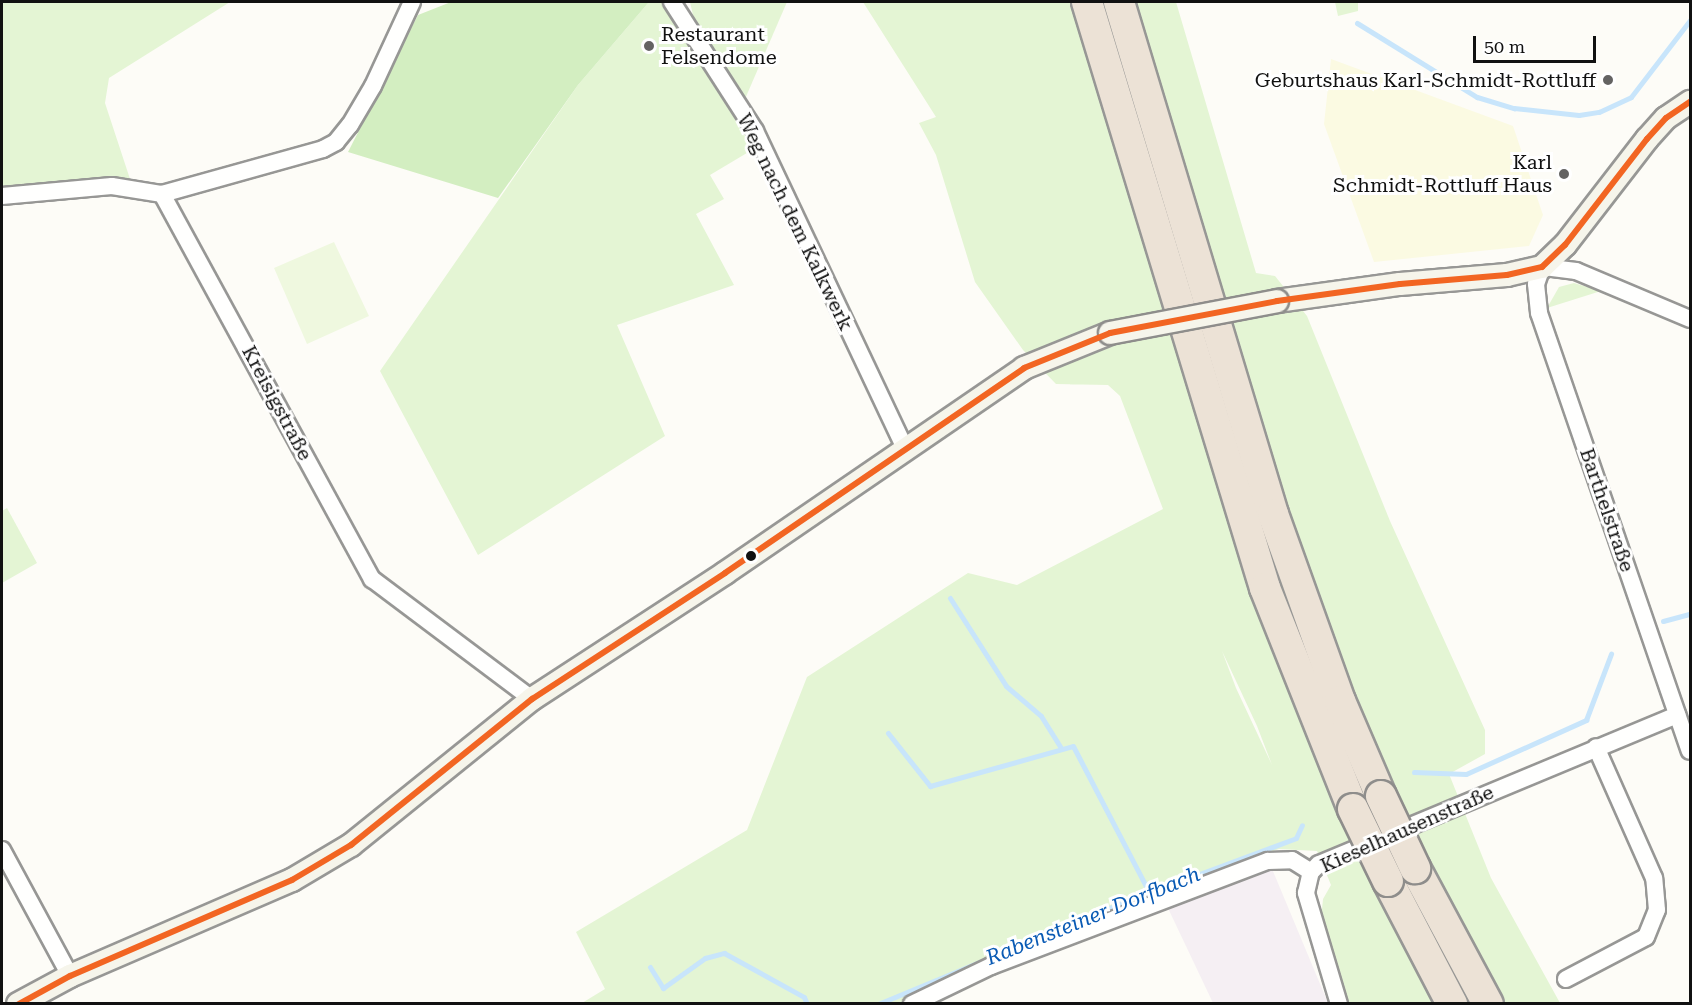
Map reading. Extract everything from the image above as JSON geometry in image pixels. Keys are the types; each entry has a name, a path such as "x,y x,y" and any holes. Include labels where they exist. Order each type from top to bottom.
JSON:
{"highway":[{"path":"1088,2 1265,588 1353,809 1452,1004"},
{"path":"1119,2 1273,514 1340,701 1415,868 1488,1004"}],"street":[{"path":"2,196 112,186 162,194 336,142 374,86 412,2"},
{"name":"Weg nach dem Kalkwerk","path":"672,2 755,131 905,449"},
{"path":"1542,267 1565,245 1647,139 1666,118 1690,102"},
{"name":"Kreisigstraße","path":"162,194 372,579 532,699"},
{"path":"18,1004 70,976 292,880 351,845 532,699 1023,368 1110,333 1277,301 1400,284 1507,275 1542,267 1576,272 1690,319"},
{"name":"Barthelstraße","path":"1542,267 1536,284 1539,313 1690,751"},
{"name":"Kieselhausenstraße","path":"1339,1004 1308,905 1307,883 1311,872 1329,859 1677,715"},
{"path":"1566,979 1646,937 1657,910 1654,878 1596,747"},
{"path":"2,851 70,976"},
{"path":"921,1002 991,966 1268,861 1293,860 1311,872"}],"shaded area":[{"path":"1270,864 1328,1003 1213,1003 1166,904"}],"green space":[{"path":"2,2 230,2 109,78 105,103 130,179 2,190"},
{"path":"451,2 649,2 578,85 498,198 348,152 418,15"},
{"path":"649,2 664,2 757,147 710,175 724,199 696,214 734,285 617,325 665,436 478,555 380,371 578,85"},
{"path":"690,2 787,2 745,99 696,28"},
{"path":"863,2 1176,2 1256,273 1275,276 1307,316 1390,521 1485,730 1485,754 1449,774 1491,878 1560,1003 1348,1003 1321,919 1323,899 1331,885 1317,851 1279,849 1149,892 901,1003 582,1003 605,989 576,932 747,830 807,677 968,573 1017,585 1163,509 1120,396 1108,385 1056,384 1023,350 975,282 936,155 919,123 936,117","holes":["1222,651 1257,726 1272,765 1236,688"]},
{"path":"1335,2 1358,2 1358,11 1338,16"},
{"path":"1331,59 1513,126 1543,215 1529,246 1374,262 1324,124"},
{"path":"334,242 369,316 307,344 274,268"},
{"path":"1574,283 1601,291 1547,308 1559,287"},
{"path":"7,508 37,563 2,583 2,511"}],"waterway":[{"path":"1357,23 1477,97 1514,108 1579,115 1599,112 1631,97 1690,20"},
{"path":"950,598 1006,686 1041,716 1060,747"},
{"name":"Rabensteiner Dorfbach","path":"1663,621 1690,614"},
{"name":"Rabensteiner Dorfbach","path":"1414,772 1466,774 1586,720 1611,654"},
{"path":"888,733 930,786 1073,746 1149,892"},
{"name":"Rabensteiner Dorfbach","path":"878,1004 1127,901 1296,838 1302,825"},
{"path":"650,967 663,988 705,958 724,953 804,997 807,1004"}],"transit line":[{"path":"19,1004 70,976 292,880 351,845 532,699 725,573 1024,368 1110,333 1277,301 1400,284 1507,275 1542,267 1565,245 1647,139 1666,118 1690,102"}],"place":[{"name":"Restaurant Felsendome","path":"649,46"},
{"name":"Geburtshaus Karl-Schmidt-Rottluff","path":"1608,80"},
{"name":"Karl Schmidt-Rottluff Haus","path":"1564,174"}]}
